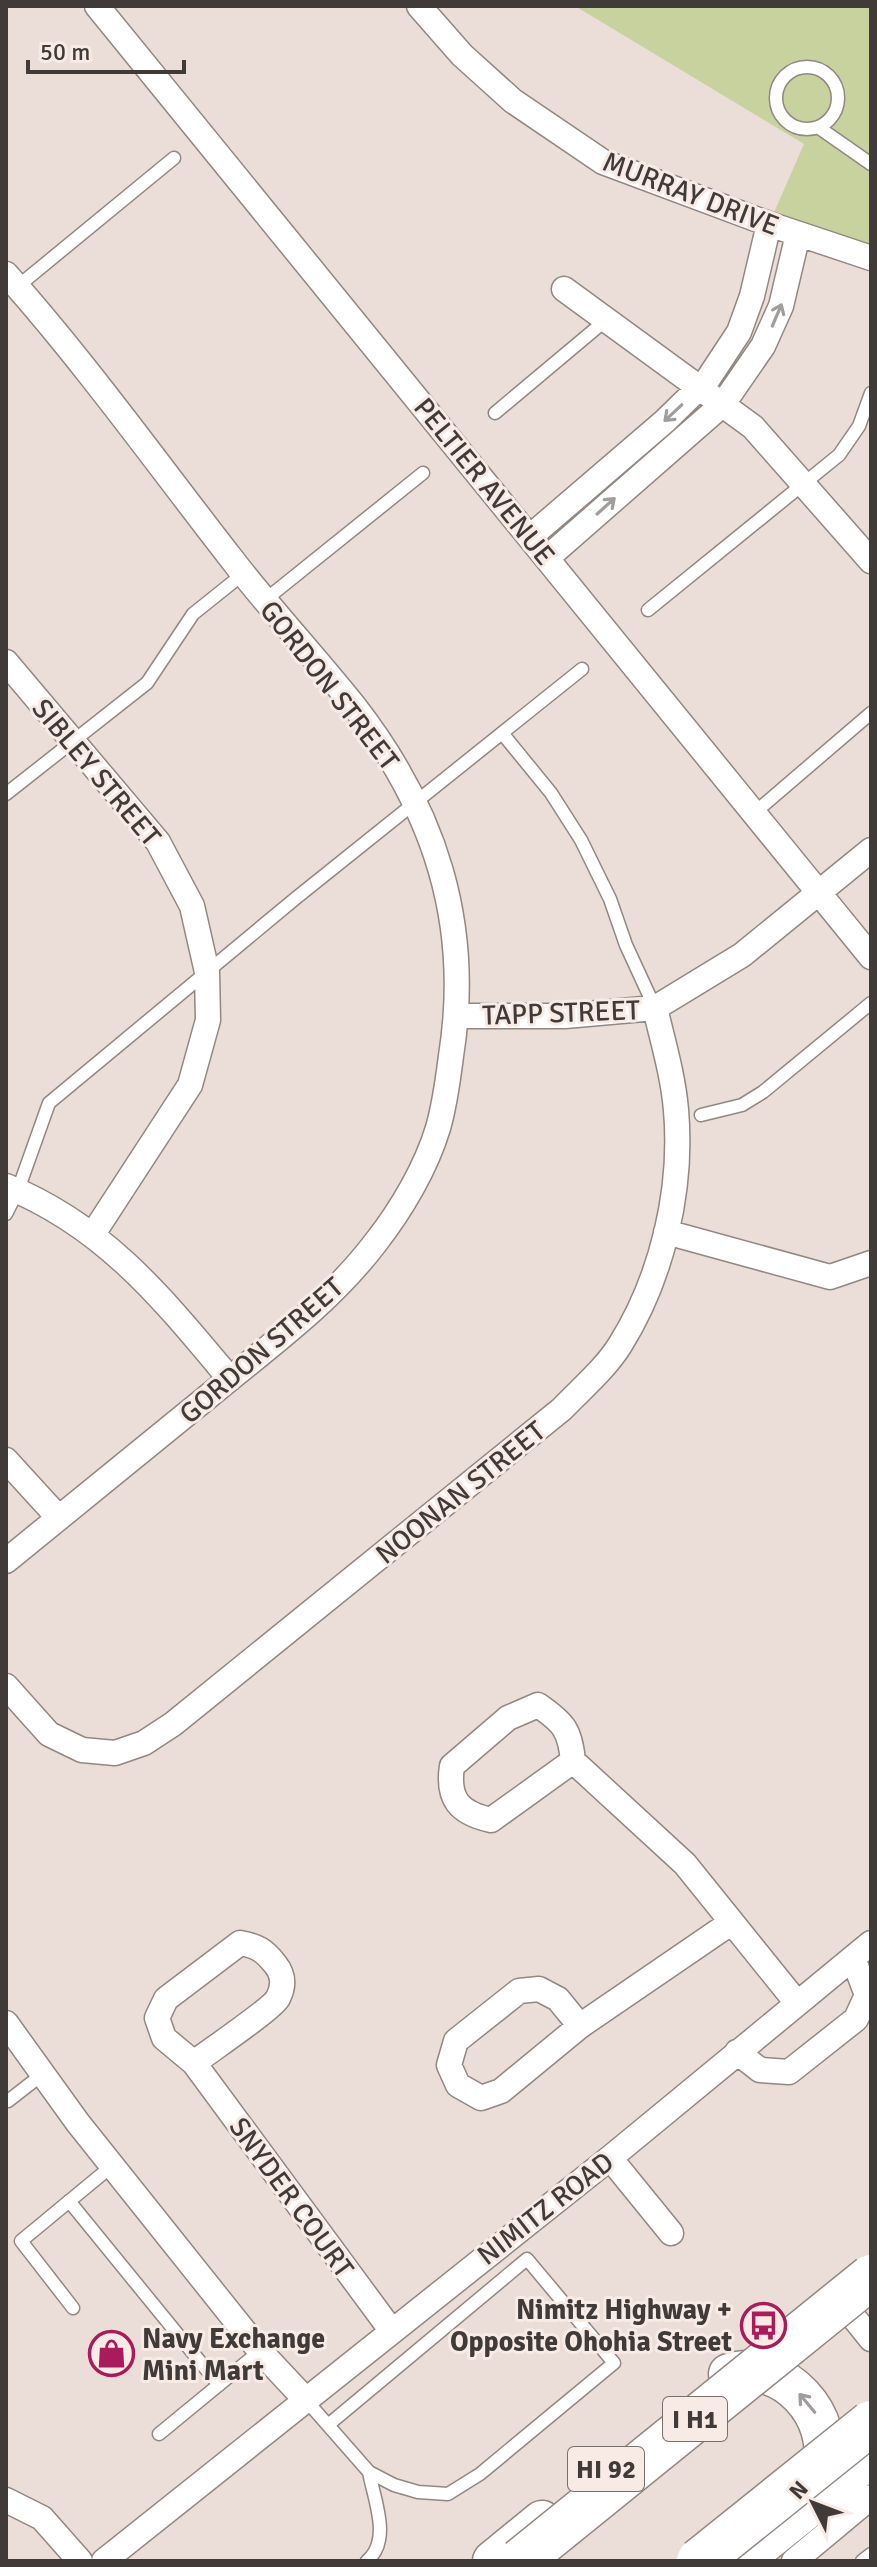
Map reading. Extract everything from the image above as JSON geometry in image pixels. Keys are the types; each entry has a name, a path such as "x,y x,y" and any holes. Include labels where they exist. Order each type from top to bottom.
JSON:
{"highway":[{"name":"I H1","path":"520,2561 851,2283"},
{"path":"699,2561 871,2423"},
{"path":"723,2561 871,2437"}],"main road":[{"name":"HI 92","path":"493,2561 718,2377 851,2283 871,2257"},
{"path":"718,2377 742,2370 784,2381 810,2403 820,2419 824,2441 823,2468 812,2495 789,2522"},
{"path":"741,2561 871,2457"}],"street":[{"name":"PELTIER AVENUE","path":"97,6 871,957"},
{"name":"MURRAY DRIVE","path":"419,6 462,55 513,101 603,162 871,258"},
{"path":"531,536 665,421 708,379 739,332 752,296 769,224"},
{"path":"547,558 723,404 763,346 781,306 798,234"},
{"name":"GORDON STREET","path":"6,1561 333,1292 379,1239 411,1186 437,1129 458,1016 453,924 434,843 417,803 394,762 355,708 243,574 12,281"},
{"path":"564,289 753,427 871,561"},
{"name":"SIBLEY STREET","path":"6,662 158,842 192,906 207,972 208,1020 190,1085 93,1234"},
{"name":"TAPP STREET","path":"458,1016 565,1016 655,1008 742,955 871,850"},
{"name":"NOONAN STREET","path":"6,1686 49,1734 82,1750 115,1753 144,1743 173,1724 562,1409 618,1348 645,1300 666,1232 676,1174 676,1112 670,1068 655,1008"},
{"path":"12,1188 56,1210 93,1234 152,1287 230,1379"},
{"path":"666,1232 830,1277 871,1263"},
{"path":"6,1460 59,1518"},
{"path":"573,1761 491,1820 461,1808 449,1786 452,1766 508,1718 538,1705 559,1719 571,1737 573,1761 685,1864 797,2003"},
{"path":"580,2026 558,1999 539,1989 519,1991 456,2041 449,2065 458,2085 481,2098 501,2091 580,2026 732,1922"},
{"name":"SNYDER COURT","path":"194,2063 277,2001 283,1982 282,1973 257,1946 240,1943 166,1999 157,2018 164,2038 194,2063 391,2330"},
{"path":"737,2052 760,2070 789,2072 856,2019 867,1995 862,1950"},
{"name":"NIMITZ ROAD","path":"104,2561 610,2158 862,1950"},
{"path":"10,2036 44,2073 78,2123 260,2351 305,2399"},
{"path":"610,2158 671,2233"},
{"path":"851,2283 871,2339"},
{"path":"794,2561 871,2497"},
{"path":"6,2500 42,2518 80,2561"}],"lane":[{"path":"818,127 833,114 837,104 834,83 819,69 798,68 784,77 778,86 777,107 787,122 797,128 818,127 871,164"},
{"path":"12,281 174,158"},
{"path":"495,413 606,320"},
{"path":"648,610 839,455 859,426 871,393"},
{"path":"265,600 423,473"},
{"path":"6,794 147,683 193,614 243,574"},
{"path":"6,1214 12,1188 49,1103 582,669"},
{"path":"753,814 871,713"},
{"path":"502,733 551,793 581,840 610,899 626,945 655,1008"},
{"path":"701,1115 742,1105 763,1092 871,1003"},
{"path":"8,2101 44,2073"},
{"path":"73,2308 21,2241 113,2165"},
{"path":"69,2201 219,2385"},
{"path":"305,2399 369,2472 394,2485 418,2492 448,2494 480,2474 614,2363 527,2259 328,2425"},
{"path":"159,2434 260,2351"},
{"path":"367,2561 381,2541 369,2472"},
{"path":"862,2561 871,2554"}],"green space":[{"path":"575,6 871,6 871,259 769,224 804,144"}],"place":[{"name":"Nimitz Highway + Opposite Ohohia Street","path":"763,2325"},
{"name":"Navy Exchange Mini Mart","path":"111,2354"}]}
